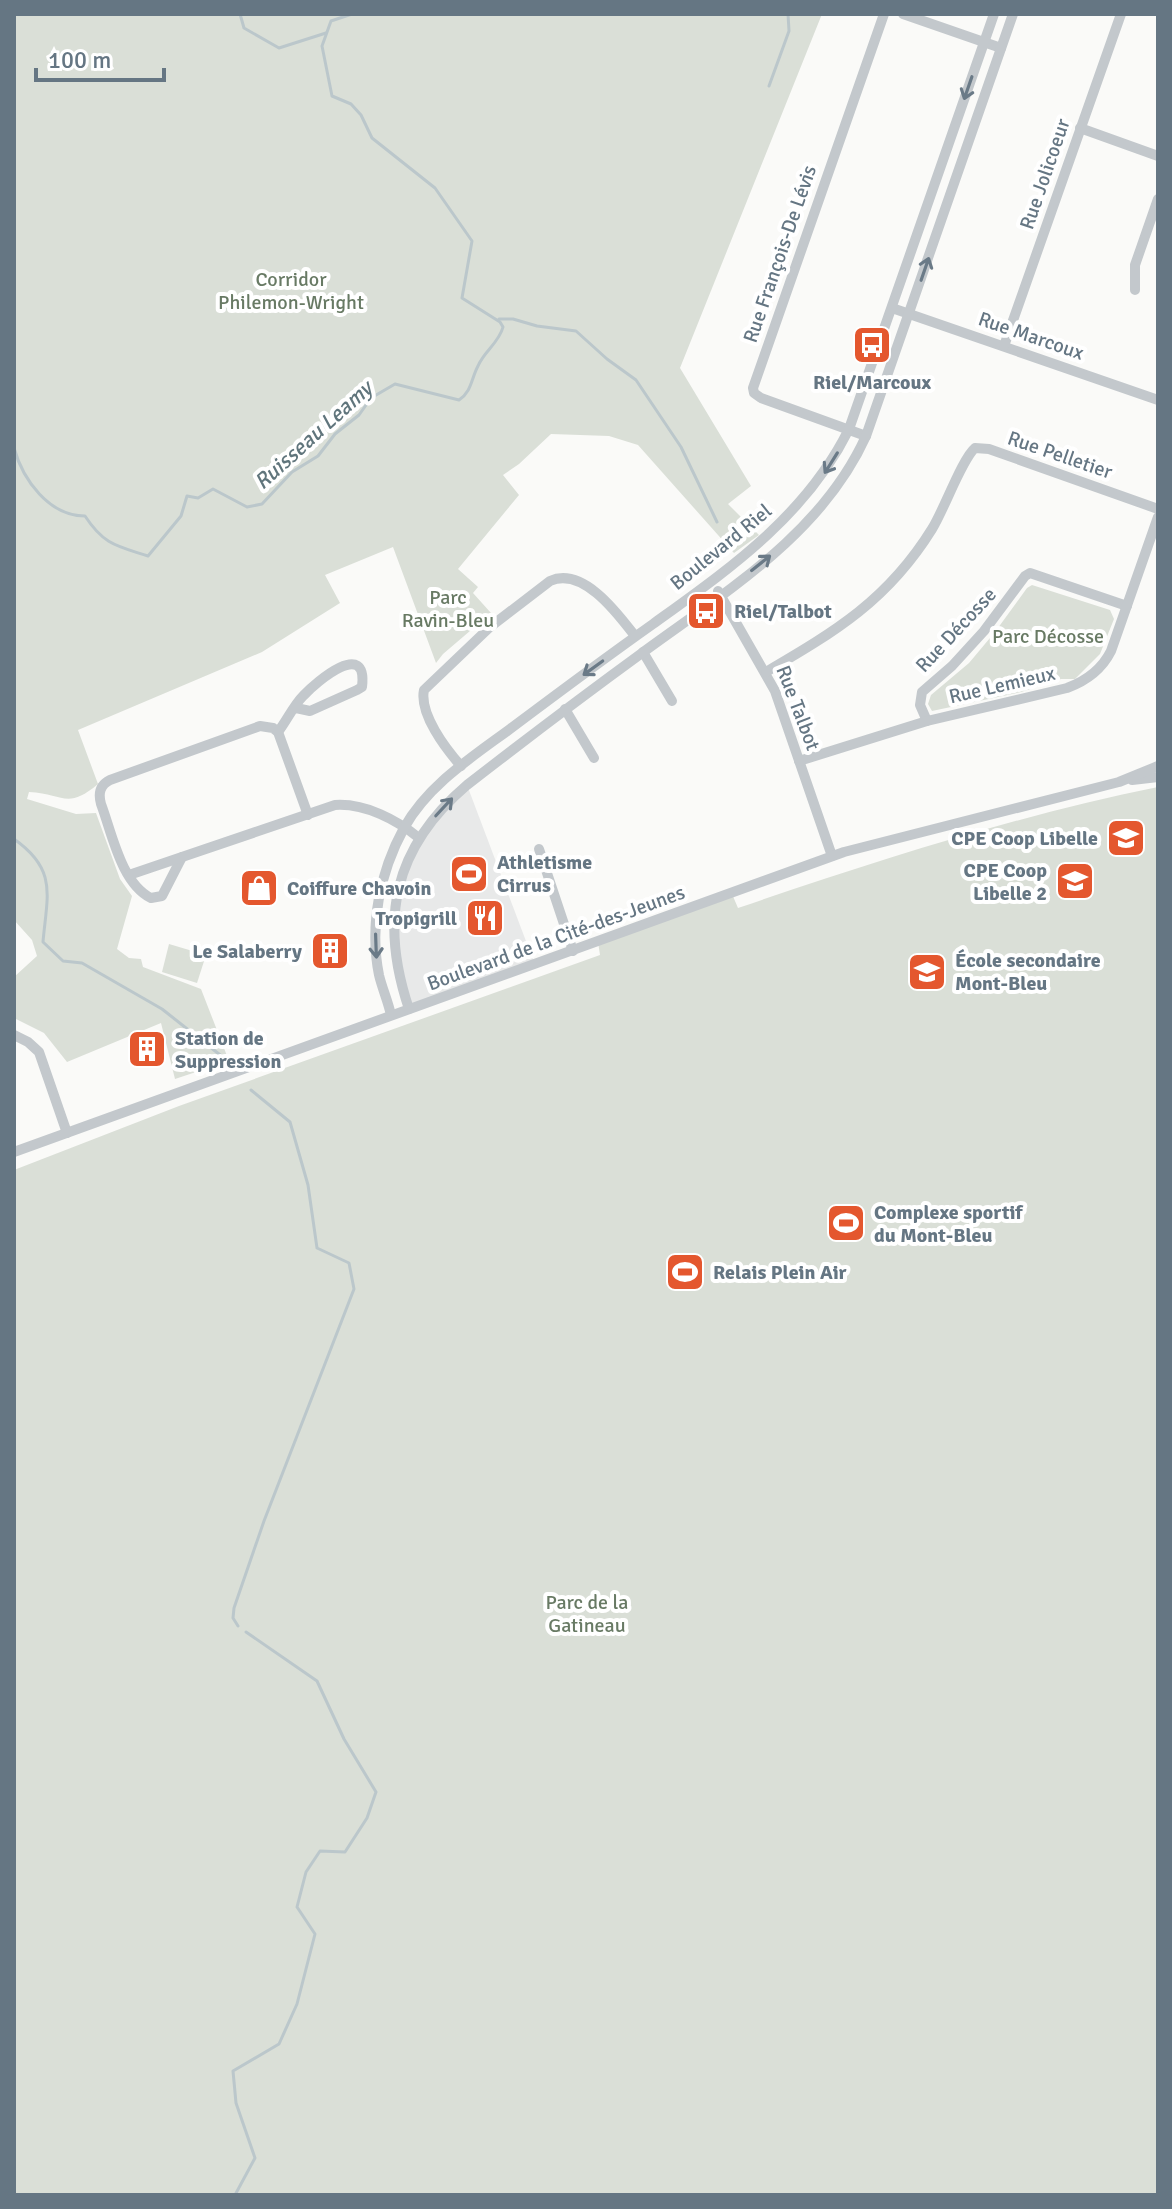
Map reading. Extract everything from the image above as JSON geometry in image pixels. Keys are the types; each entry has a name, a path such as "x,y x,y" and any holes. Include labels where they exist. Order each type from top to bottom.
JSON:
{"street":[{"name":"Rue François-De Lévis","path":"866,436 761,398 753,388 884,14"},
{"path":"903,14 1001,48"},
{"name":"Boulevard Riel","path":"391,1015 379,974 376,930 384,878 405,826 430,794 461,766 757,545 804,499 827,469 849,429 994,14"},
{"name":"Boulevard Riel","path":"409,1009 396,969 393,925 401,882 419,838 431,821 458,793 565,709 721,595 791,538 821,508 848,473 866,436 1013,14"},
{"name":"Rue Jolicoeur","path":"1004,346 1121,14"},
{"path":"1080,128 1158,156"},
{"path":"1135,290 1135,265 1158,199"},
{"name":"Rue Marcoux","path":"892,308 1158,400"},
{"name":"Rue Pelletier","path":"766,672 847,624 892,582 932,530 965,459 975,448 989,449 1158,509"},
{"name":"Rue Lemieux","path":"799,761 927,721 1082,682 1108,656 1158,517"},
{"name":"Rue Décosse","path":"927,721 920,705 922,692 952,666 984,631 1030,573 1127,606"},
{"path":"461,766 435,731 423,700 424,690 490,627 550,581 571,579 600,595 635,636"},
{"name":"Rue Talbot","path":"712,581 766,672 832,856"},
{"path":"643,652 672,701"},
{"path":"278,732 304,694 340,666 348,663 357,665 362,671 362,687 357,690 310,711 296,708"},
{"path":"565,709 594,758"},
{"path":"182,857 166,890 156,898 146,896 129,875 99,797 106,783 260,726 273,728 278,732 308,815"},
{"name":"Boulevard de la Cité-des-Jeunes","path":"1119,782 1158,766"},
{"name":"Boulevard de la Cité-des-Jeunes","path":"14,1152 832,856 1119,782 1158,777"},
{"path":"129,875 335,805 346,804 405,826 419,838"},
{"path":"539,849 573,951"},
{"path":"14,1037 28,1042 39,1052 67,1133"}],"shaded area":[{"path":"467,785 535,965 409,1009 393,939 410,856"}],"green space":[{"name":"Corridor Philemon-Wright","path":"14,14 822,14 680,368 751,486 728,504 759,535 734,553 638,445 609,436 551,434 503,475 519,495 458,569 478,587 473,593 491,613 436,663 393,547 325,575 340,603 262,652 78,730 98,784 88,792 65,798 29,792 27,799 76,814 96,813 120,879 132,896 117,949 129,958 141,959 143,967 201,989 229,1061 175,1079 161,1023 67,1062 44,1033 14,1018 14,977 37,956 32,940 14,920"},
{"name":"Parc Décosse","path":"1032,585 1110,610 1114,619 1100,654 1075,679 1061,679 1021,692 932,711 928,704 931,695 969,663"},
{"name":"Parc de la Gatineau","path":"1158,787 1158,2195 14,2195 14,1170 179,1106 600,955 598,942 732,894 738,908 946,841"},
{"path":"169,944 206,955 197,983 162,972"}],"waterway":[{"path":"240,14 244,28 279,48 326,33"},
{"name":"Ruisseau Leamy","path":"14,448 31,484 49,503 60,510 85,516 105,539 148,556 181,516 187,496 198,498 213,489 247,507 262,504 292,472 318,456 335,434 359,415 371,398 395,384 459,400 466,393 481,361 503,327 462,298 472,241 435,188 372,138 361,115 351,104 332,96 322,46 331,21 352,14"},
{"path":"769,86 789,31 788,14"},
{"path":"499,319 576,331 636,380 681,447 717,522"},
{"path":"14,839 28,850 44,873 47,897 43,942 63,961 82,963 162,1009 224,1058"},
{"path":"238,1626 233,1618 234,1608 264,1521 354,1289 349,1263 317,1248 308,1185 290,1122 251,1090"},
{"path":"235,2195 255,2158 236,2103 233,2071 279,2044 297,2004 315,1934 297,1907 306,1872 320,1851 345,1852 367,1818 376,1792 344,1739 317,1681 246,1632"}],"place":[{"name":"Riel/Marcoux","path":"872,345"},
{"name":"Riel/Talbot","path":"706,611"},
{"name":"CPE Coop Libelle","path":"1126,838"},
{"name":"Athletisme Cirrus","path":"469,874"},
{"name":"CPE Coop Libelle 2","path":"1075,881"},
{"name":"Coiffure Chavoin","path":"259,888"},
{"name":"Tropigrill","path":"485,918"},
{"name":"Le Salaberry","path":"330,951"},
{"name":"École secondaire Mont-Bleu","path":"927,972"},
{"name":"Station de Suppression","path":"147,1049"},
{"name":"Complexe sportif du Mont-Bleu","path":"846,1223"},
{"name":"Relais Plein Air","path":"685,1272"}],"park label":[{"name":"Parc Ravin-Bleu","path":"448,608"}]}
